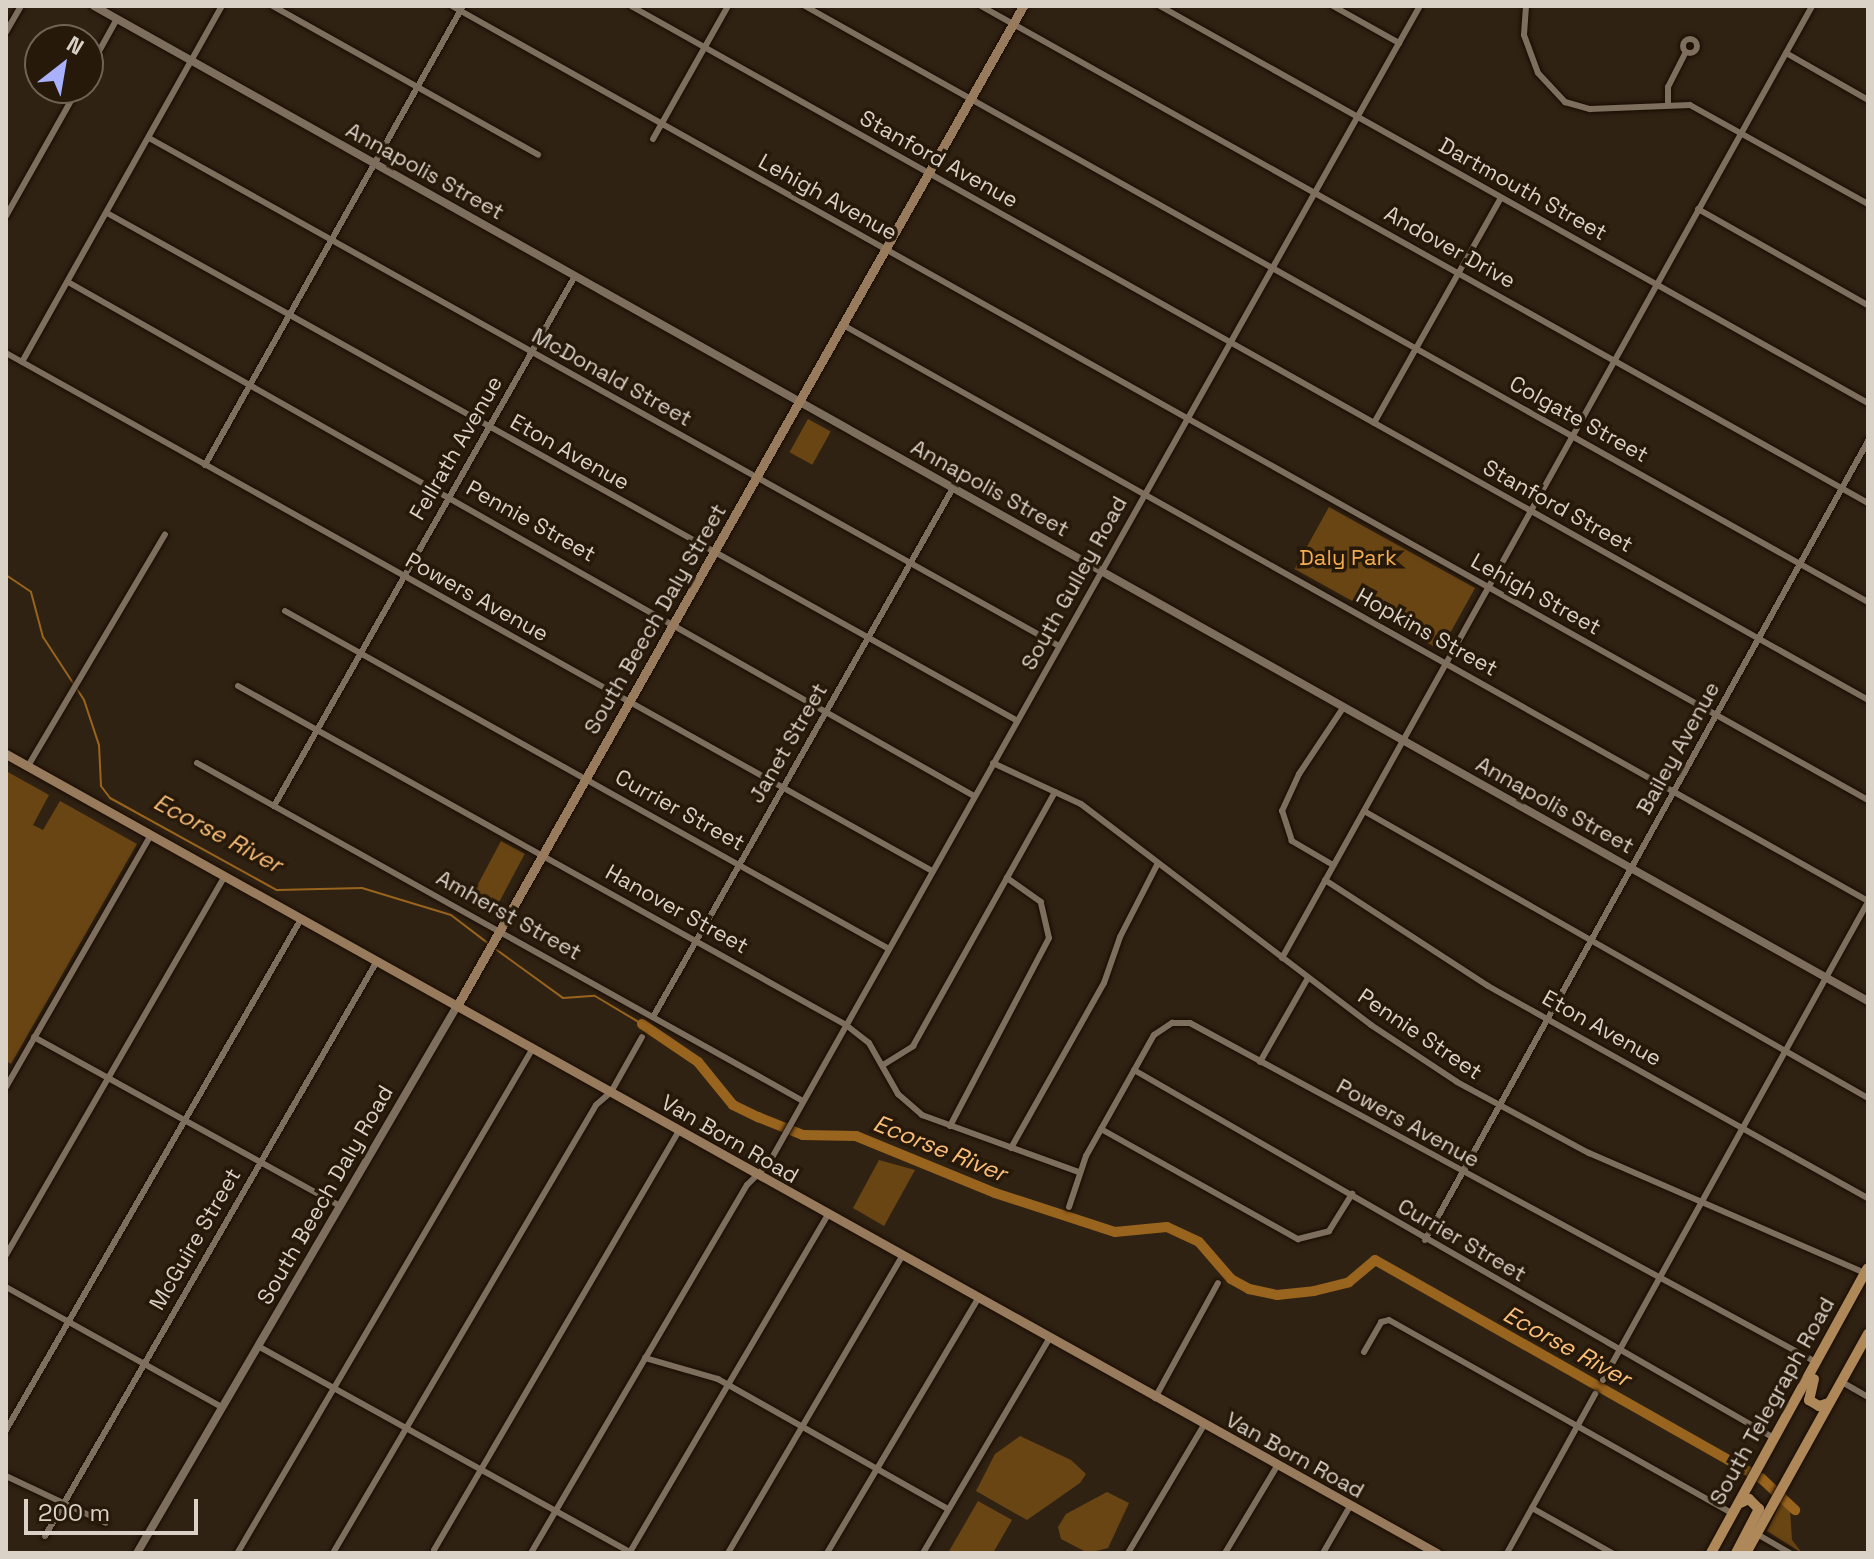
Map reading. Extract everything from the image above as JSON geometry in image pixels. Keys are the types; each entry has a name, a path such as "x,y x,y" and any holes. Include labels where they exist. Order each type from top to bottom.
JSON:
{"main road":[{"path":"799,402 1023,6"},
{"name":"South Beech Daly Street","path":"542,855 799,402"},
{"name":"Van Born Road","path":"6,754 1432,1552"},
{"name":"South Beech Daly Road","path":"457,1006 542,855"},
{"name":"South Telegraph Road","path":"1711,1553 1867,1270"},
{"path":"1829,1403 1814,1405 1809,1389 1859,1284"},
{"path":"1859,1351 1868,1321"},
{"path":"1746,1553 1868,1334"},
{"path":"1736,1553 1759,1509 1749,1499 1740,1503"}],"street":[{"path":"6,32 21,6"},
{"name":"Annapolis Street","path":"94,6 1868,1001"},
{"path":"22,362 222,6"},
{"path":"273,6 538,155"},
{"name":"Lehigh Avenue","path":"452,6 462,8 662,124 1187,418"},
{"name":"Stanford Avenue","path":"631,6 1230,343"},
{"path":"653,139 728,6"},
{"name":"Colgate Street","path":"805,6 1868,602"},
{"name":"Andover Drive","path":"981,6 1868,503"},
{"name":"Dartmouth Street","path":"1160,6 1868,403"},
{"path":"1333,6 1399,43"},
{"name":"South Gulley Road","path":"531,1553 645,1358 791,1123 1420,6"},
{"path":"1526,6 1526,41 1543,81 1558,97 1590,109 1668,102 1690,105 1868,204"},
{"path":"1282,958 1812,6"},
{"path":"205,465 462,8"},
{"path":"104,42 117,19"},
{"path":"1668,102 1668,87 1686,52"},
{"path":"1786,53 1868,100"},
{"path":"6,216 69,104"},
{"name":"McDonald Street","path":"149,138 1059,646"},
{"path":"1374,423 1501,198"},
{"path":"1698,209 1868,305"},
{"name":"Eton Avenue","path":"107,213 1016,720"},
{"name":"Fellrath Avenue","path":"274,806 575,276"},
{"name":"Pennie Street","path":"68,282 974,796"},
{"name":"Hopkins Street","path":"843,325 1868,902"},
{"name":"Stanford Street","path":"1230,343 1868,700"},
{"name":"Powers Avenue","path":"6,353 932,871"},
{"name":"Lehigh Street","path":"1187,418 1868,800"},
{"name":"Bailey Avenue","path":"1425,1240 1868,441"},
{"name":"Janet Street","path":"653,1017 953,488"},
{"path":"28,766 74,693 165,534"},
{"name":"Currier Street","path":"285,611 889,949"},
{"name":"Hanover Street","path":"238,686 846,1025 869,1043 906,1103 950,1126 1079,1172"},
{"path":"1333,865 1292,841 1282,811 1299,774 1343,708"},
{"name":"Amherst Street","path":"197,763 803,1101"},
{"name":"Pennie Street","path":"993,763 1081,804 1308,978 1428,1064 1500,1106 1702,1202 1867,1270"},
{"path":"883,1065 913,1046 1055,792"},
{"path":"1364,811 1590,943 1868,1098"},
{"path":"6,1087 151,835"},
{"path":"1011,1148 1104,983 1120,937 1158,863"},
{"path":"6,1255 225,876"},
{"path":"950,1126 1048,942 1049,920 1036,897 1007,878"},
{"name":"Eton Avenue","path":"1325,880 1549,1019 1868,1198"},
{"path":"1603,1380 1868,902"},
{"path":"6,1430 301,919"},
{"name":"McGuire Street","path":"45,1536 377,961"},
{"path":"1260,1062 1308,978"},
{"name":"South Beech Daly Road","path":"137,1553 457,1006"},
{"name":"Powers Avenue","path":"1069,1207 1079,1172 1157,1031 1177,1022 1198,1026 1559,1227 1661,1274 1816,1362"},
{"path":"34,1037 340,1206"},
{"path":"333,1553 596,1105 611,1092 642,1037"},
{"path":"238,1552 533,1048"},
{"path":"6,1066 15,1071"},
{"name":"Currier Street","path":"1134,1070 1774,1438"},
{"path":"1101,1129 1298,1239 1329,1231 1352,1194"},
{"path":"434,1550 679,1131"},
{"path":"258,1346 631,1552 828,1214"},
{"path":"728,1553 902,1256"},
{"path":"1155,1398 1218,1283"},
{"path":"6,1287 222,1407"},
{"path":"827,1553 978,1299"},
{"path":"1364,1352 1384,1319 1733,1514"},
{"path":"923,1553 1049,1339"},
{"path":"645,1358 688,1367 728,1385 948,1509"},
{"path":"1842,1382 1868,1397"},
{"path":"1507,1553 1595,1394"},
{"path":"1128,1553 1204,1425"},
{"path":"1225,1553 1277,1466"},
{"path":"6,1476 106,1523"},
{"path":"1323,1553 1350,1506"},
{"path":"1532,1508 1612,1553"},
{"path":"1757,1534 1790,1553"}],"green space":[{"path":"808,419 831,432 812,465 790,452"},
{"name":"Daly Park","path":"1329,507 1475,588 1441,650 1295,569"},
{"path":"6,771 49,795 33,825 43,830 60,801 137,844 11,1064 6,1061"},
{"path":"501,841 525,854 492,915 468,903"},
{"path":"879,1160 915,1170 884,1226 853,1208"},
{"path":"1020,1436 1071,1460 1086,1474 1080,1483 1027,1520 976,1491 995,1454"},
{"path":"1107,1492 1129,1503 1108,1548 1088,1553 1061,1539 1058,1527 1066,1514"},
{"path":"978,1501 1012,1520 993,1553 948,1553"},
{"path":"1781,1502 1790,1509 1792,1540 1802,1553 1767,1531"}],"waterway":[{"name":"Ecorse River","path":"6,575 31,592 43,637 84,700 99,745 101,786 110,798 277,890 362,888 451,915 489,944"},
{"name":"Ecorse River","path":"494,948 563,998 595,996 642,1024"},
{"name":"Ecorse River","path":"642,1024 698,1062 733,1105 758,1117 803,1135 856,1136 995,1193 1115,1232 1167,1227 1199,1242 1231,1279 1249,1289 1277,1295 1314,1291 1349,1282 1375,1260 1761,1478 1795,1510"}]}
